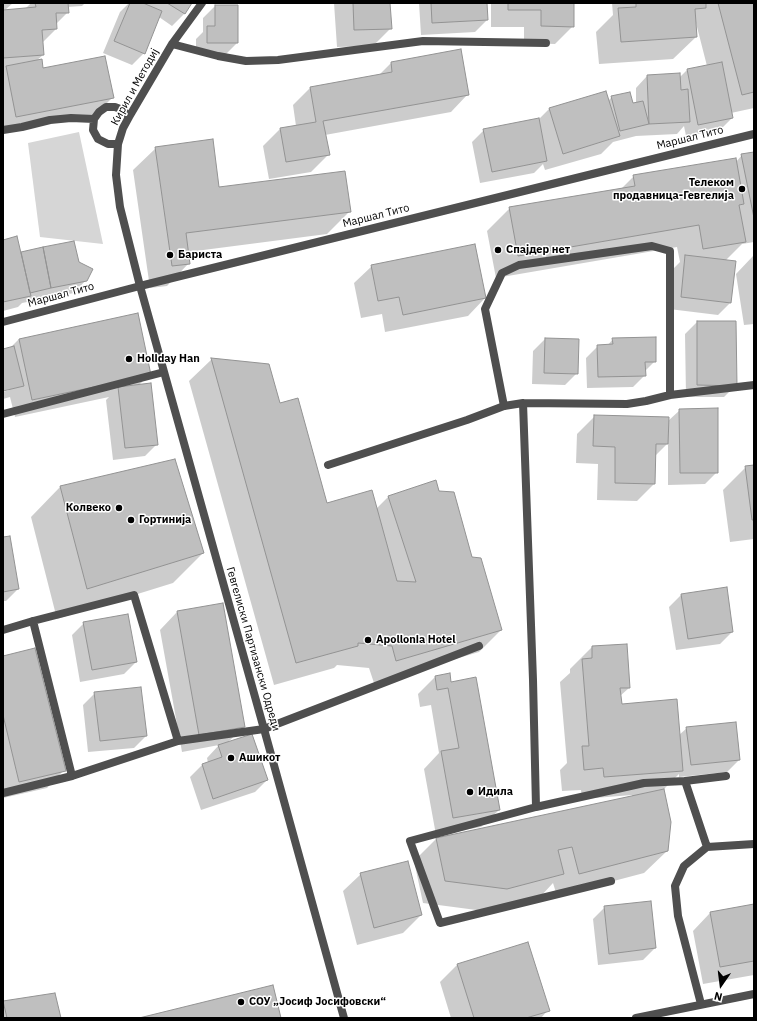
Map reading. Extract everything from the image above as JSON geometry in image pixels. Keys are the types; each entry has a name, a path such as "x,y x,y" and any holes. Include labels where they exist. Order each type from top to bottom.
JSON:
{"street":[{"name":"Кирил и Методиј","path":"140,286 120,207 116,175 118,144 123,128 172,44 202,3"},
{"path":"172,44 218,56 246,61 278,60 423,41 546,43"},
{"path":"118,144 108,144 98,139 93,130 94,119 99,112 106,107 115,107 123,110 129,117"},
{"path":"3,130 50,120 71,118 94,119"},
{"name":"Маршал Тито","path":"3,322 140,286 754,134"},
{"path":"504,406 484,310 502,273 519,265 652,246 670,251 670,395"},
{"name":"Гевгелиски Партизански Одреди","path":"140,286 344,1018"},
{"path":"3,414 164,372"},
{"path":"328,466 467,420 504,406 523,403 627,404 670,395 754,385"},
{"path":"523,403 536,807"},
{"path":"3,630 134,595 178,741"},
{"path":"33,621 72,776"},
{"path":"3,793 72,776 178,741 264,729 479,646"},
{"path":"610,880 440,923 410,841 536,807 644,783 686,781 726,776"},
{"path":"686,781 707,847"},
{"path":"701,1004 678,916 675,886 684,866 707,847 754,844"},
{"path":"636,1018 754,994"}],"shaded area":[{"path":"79,132 103,244 40,237 28,143"}],"building":[{"path":"35,3 68,3 69,13 56,13 57,29 42,30 44,55 3,58 3,10 36,7"},
{"path":"130,3 143,3 162,11 145,54 114,41"},
{"path":"167,3 192,3 185,14"},
{"path":"353,3 390,3 392,29 354,30"},
{"path":"431,3 487,3 488,20 432,23"},
{"path":"508,3 574,3 574,27 541,26 541,10 508,10"},
{"path":"636,3 706,3 706,8 695,9 697,37 621,42 618,8 636,7"},
{"path":"718,3 754,3 754,92 742,95"},
{"path":"215,5 238,5 238,43 207,43 207,26 215,26"},
{"path":"461,49 469,95 323,121 330,155 286,162 280,128 316,122 310,87 392,72 391,62"},
{"path":"105,56 114,98 16,117 6,66 42,59 43,68"},
{"path":"722,62 733,118 698,125 687,69"},
{"path":"680,73 681,90 688,89 690,122 649,124 647,75"},
{"path":"606,91 620,136 563,154 549,108"},
{"path":"630,92 633,103 643,101 649,124 620,131 611,96"},
{"path":"539,118 547,161 492,172 483,129"},
{"path":"213,139 219,187 345,171 351,212 186,233 190,264 172,266 155,147"},
{"path":"754,152 754,218 741,154"},
{"path":"736,158 744,204 739,205 746,242 703,249 699,225 518,256 509,207 635,186 633,175"},
{"path":"17,236 31,296 3,302 3,240"},
{"path":"74,241 79,262 93,269 87,281 51,288 43,247"},
{"path":"475,244 486,298 403,315 399,297 378,301 371,265"},
{"path":"43,247 51,288 30,293 21,252"},
{"path":"685,255 736,261 731,303 681,297"},
{"path":"138,313 151,375 32,400 19,339"},
{"path":"697,321 736,321 737,386 697,385"},
{"path":"656,337 656,362 645,362 646,376 598,377 597,345 613,344 612,338"},
{"path":"545,338 579,339 578,374 544,373"},
{"path":"14,346 24,386 3,391 3,349"},
{"path":"211,358 269,364 280,403 298,398 327,503 372,490 397,581 416,582 388,496 436,480 439,491 454,492 472,557 481,558 502,630 396,661 392,646 358,643 358,646 296,663"},
{"path":"151,383 158,445 125,448 118,387"},
{"path":"718,408 718,473 680,473 679,409"},
{"path":"594,415 669,417 668,444 656,444 655,484 615,483 615,447 593,446"},
{"name":"Гортинија","path":"175,459 204,553 87,589 60,486"},
{"path":"754,465 754,520 752,520 745,466"},
{"path":"10,536 19,589 3,592 3,537"},
{"path":"727,587 733,632 688,639 681,594"},
{"path":"223,603 245,727 199,735 177,611"},
{"path":"128,614 137,662 92,670 83,622"},
{"path":"627,644 630,688 620,688 622,704 677,699 683,771 604,777 603,768 584,770 582,746 589,746 582,659 592,658 592,646"},
{"path":"35,648 66,771 19,782 3,715 3,656"},
{"path":"450,673 451,682 476,677 500,810 453,818 441,751 459,748 448,688 437,690 435,676"},
{"path":"141,687 147,736 100,741 94,692"},
{"path":"736,722 740,760 691,765 686,727"},
{"path":"252,734 268,780 213,799 202,764 222,757 218,745"},
{"path":"664,789 671,822 668,851 579,874 572,847 558,850 564,874 507,889 445,881 436,838"},
{"path":"408,861 422,915 374,928 360,873"},
{"path":"651,901 656,948 609,954 604,906"},
{"path":"754,904 754,961 720,967 710,912"},
{"path":"528,942 550,1011 526,1018 474,1018 457,964"},
{"name":"СОУ „Јосиф Јосифовски“","path":"273,985 281,1018 139,1018"},
{"path":"55,993 61,1018 7,1018 3,1001"}],"place":[{"name":"Телеком продавница-Гевгелија","path":"742,189"},
{"name":"Спајдер нет","path":"498,250"},
{"name":"Бариста","path":"170,255"},
{"name":"Holiday Han","path":"129,359"},
{"name":"Колвеко","path":"119,508"},
{"name":"Гортинија","path":"131,520"},
{"name":"Apollonia Hotel","path":"368,640"},
{"name":"Ашикот","path":"231,758"},
{"name":"Идила","path":"470,792"},
{"name":"СОУ „Јосиф Јосифовски“","path":"241,1002"}]}
